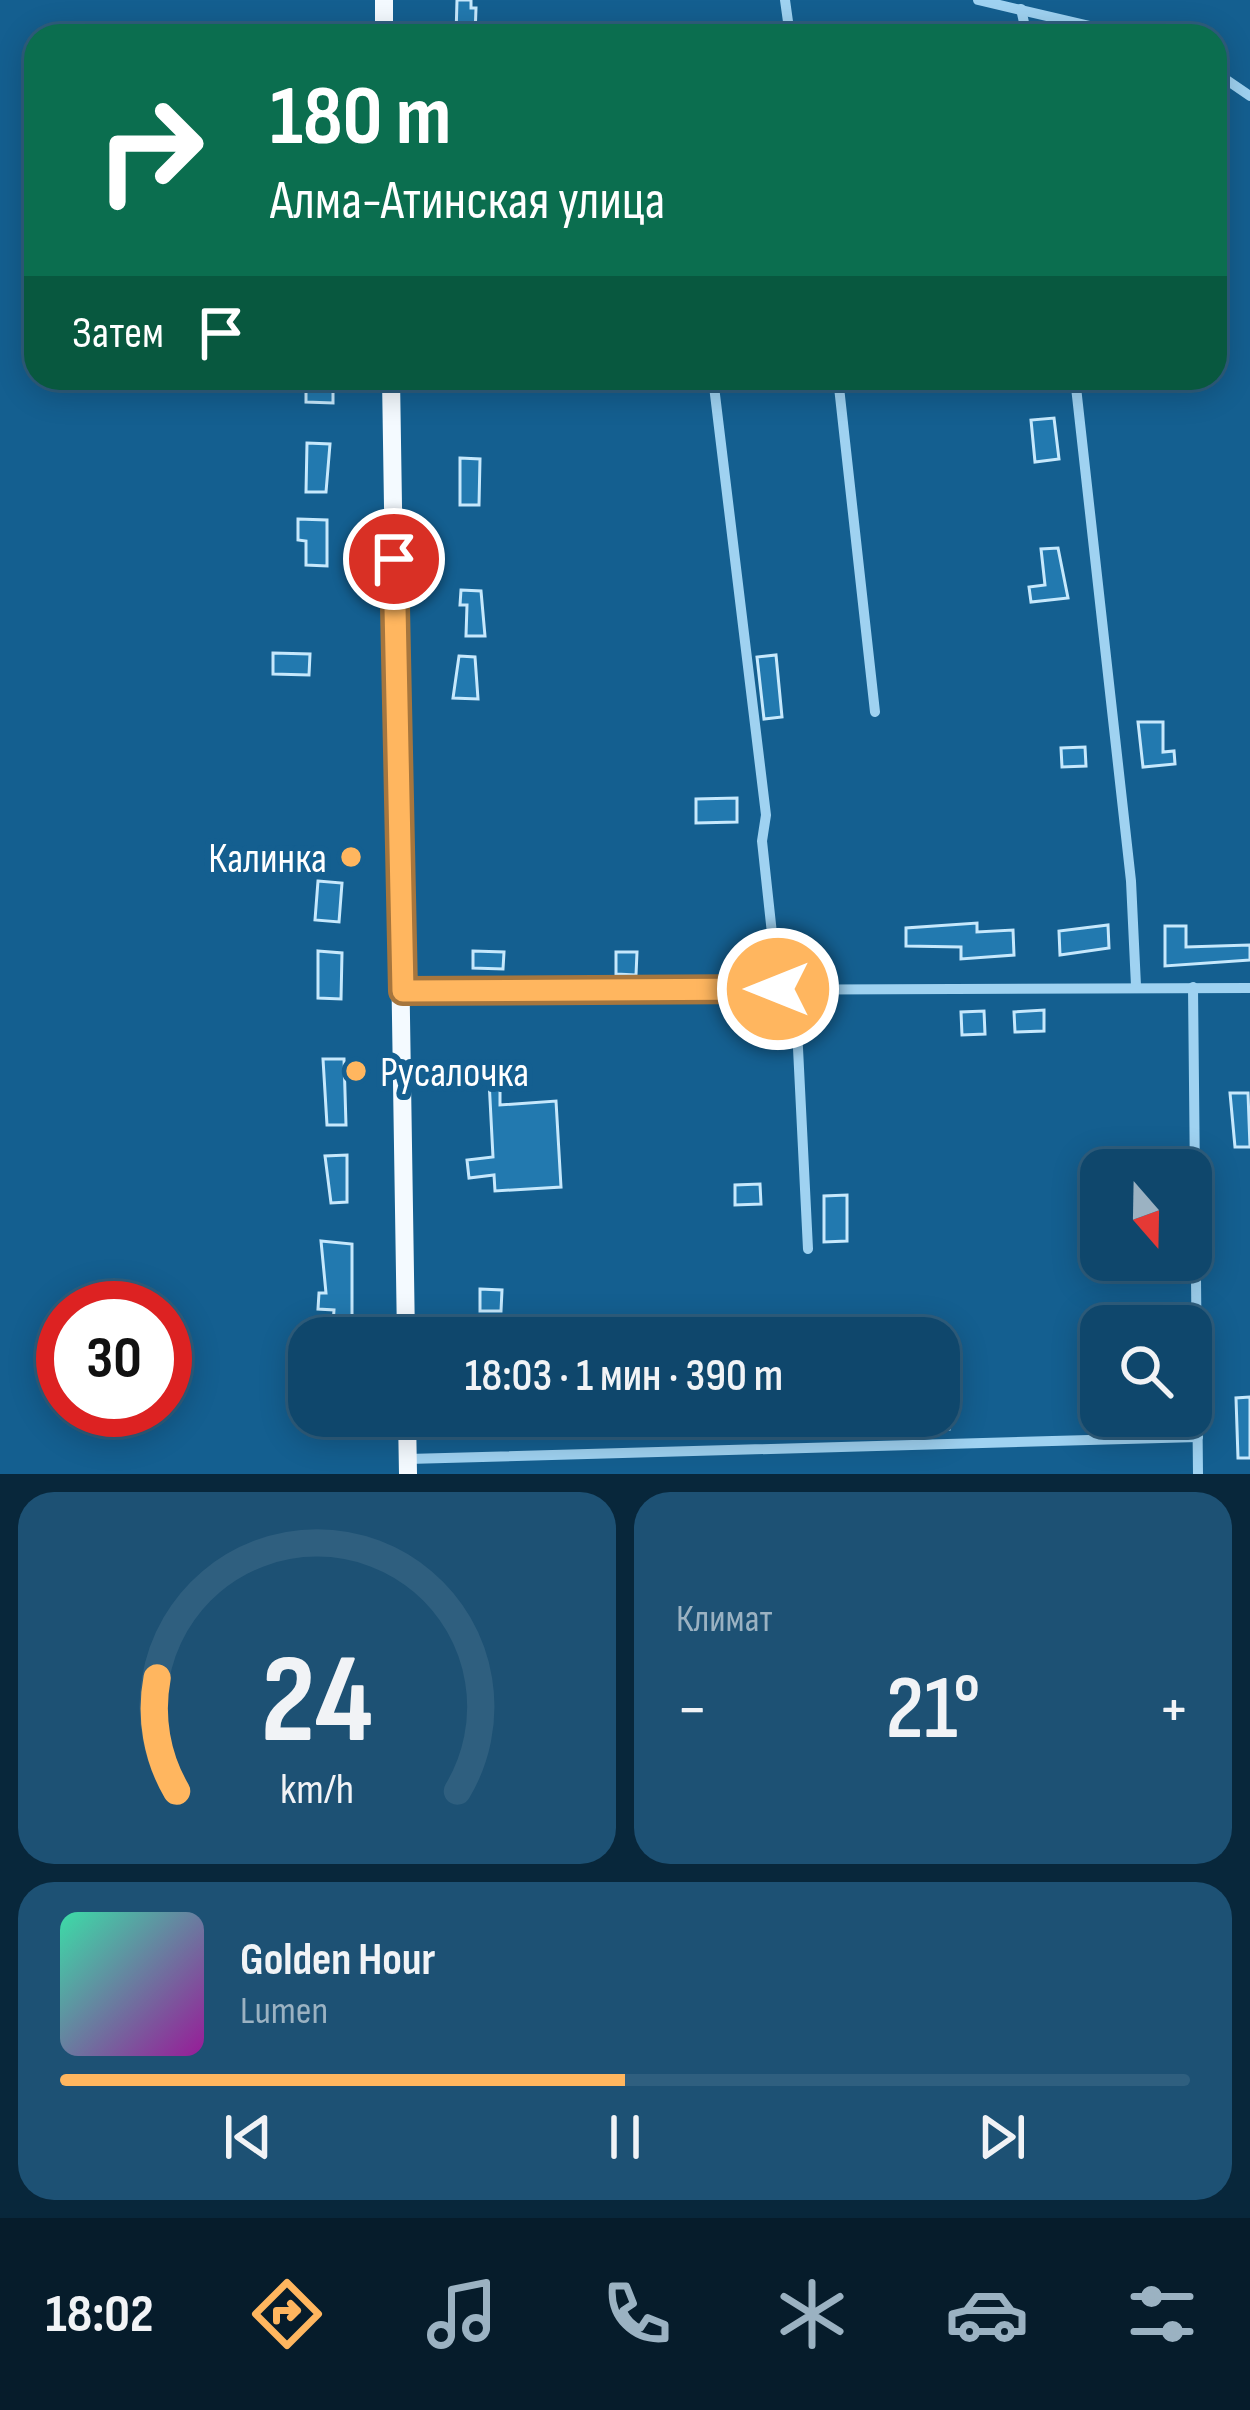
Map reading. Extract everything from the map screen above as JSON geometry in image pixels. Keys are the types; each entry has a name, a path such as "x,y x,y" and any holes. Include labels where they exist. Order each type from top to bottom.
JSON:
{"highway":[{"path":"391,390 406,1317"}],"street":[{"path":"978,0 1084,24"},
{"path":"1022,9 1025,24"},
{"path":"714,390 766,815 762,842 778,989"},
{"path":"839,390 875,712"},
{"path":"1077,390 1131,880 1136,986"},
{"path":"1193,987 1197,1305"},
{"path":"795,988 808,1249"},
{"path":"403,991 1250,988"},
{"path":"408,1466 1198,1437 1198,1474"}],"building":[{"path":"457,0 471,0 475,24 456,24"},
{"path":"306,390 333,390 333,403 306,402"},
{"path":"1054,418 1059,459 1035,462 1031,420"},
{"path":"307,443 330,444 326,492 306,492"},
{"path":"460,458 480,459 479,505 460,505"},
{"path":"298,519 327,520 327,566 306,565 306,541 298,540"},
{"path":"1058,548 1068,598 1031,602 1029,587 1045,585 1041,549"},
{"path":"461,590 481,591 485,636 466,636 467,605 460,605"},
{"path":"273,653 310,654 309,675 273,674"},
{"path":"776,655 782,717 764,719 757,657"},
{"path":"459,656 475,657 478,699 453,698"},
{"path":"1138,722 1163,722 1163,752 1174,751 1175,764 1143,767"},
{"path":"1085,747 1086,766 1062,767 1061,748"},
{"path":"737,798 737,822 696,823 696,799"},
{"path":"318,881 342,883 339,922 315,920"},
{"path":"977,923 977,932 1013,930 1014,955 961,959 961,947 906,946 906,928"},
{"path":"1108,925 1109,948 1060,955 1059,931"},
{"path":"1165,926 1186,926 1186,947 1250,945 1250,960 1165,966"},
{"path":"318,951 342,953 341,999 318,998"},
{"path":"473,951 504,952 503,969 473,968"},
{"path":"616,952 637,952 636,975 616,974"},
{"path":"1044,1010 1044,1031 1015,1032 1014,1012"},
{"path":"984,1011 985,1034 962,1035 961,1012"},
{"path":"323,1059 344,1059 346,1125 327,1125"},
{"path":"489,1080 500,1080 500,1105 556,1101 561,1187 495,1191 494,1175 469,1178 467,1160 493,1157"},
{"path":"1230,1093 1248,1093 1250,1147 1235,1147"},
{"path":"347,1155 347,1202 331,1203 325,1156"},
{"path":"760,1184 761,1204 735,1205 735,1185"},
{"path":"847,1195 847,1241 824,1242 824,1196"},
{"path":"321,1241 352,1244 352,1317 334,1317 334,1310 318,1309 319,1293 326,1293"},
{"path":"480,1289 502,1290 501,1311 480,1311"},
{"path":"1250,1397 1250,1458 1238,1458 1236,1398"}],"place":[{"name":"Калинка","path":"351,857"},
{"name":"Русалочка","path":"356,1071"}],"route":[{"path":"394,559 403,991 778,989"}]}
